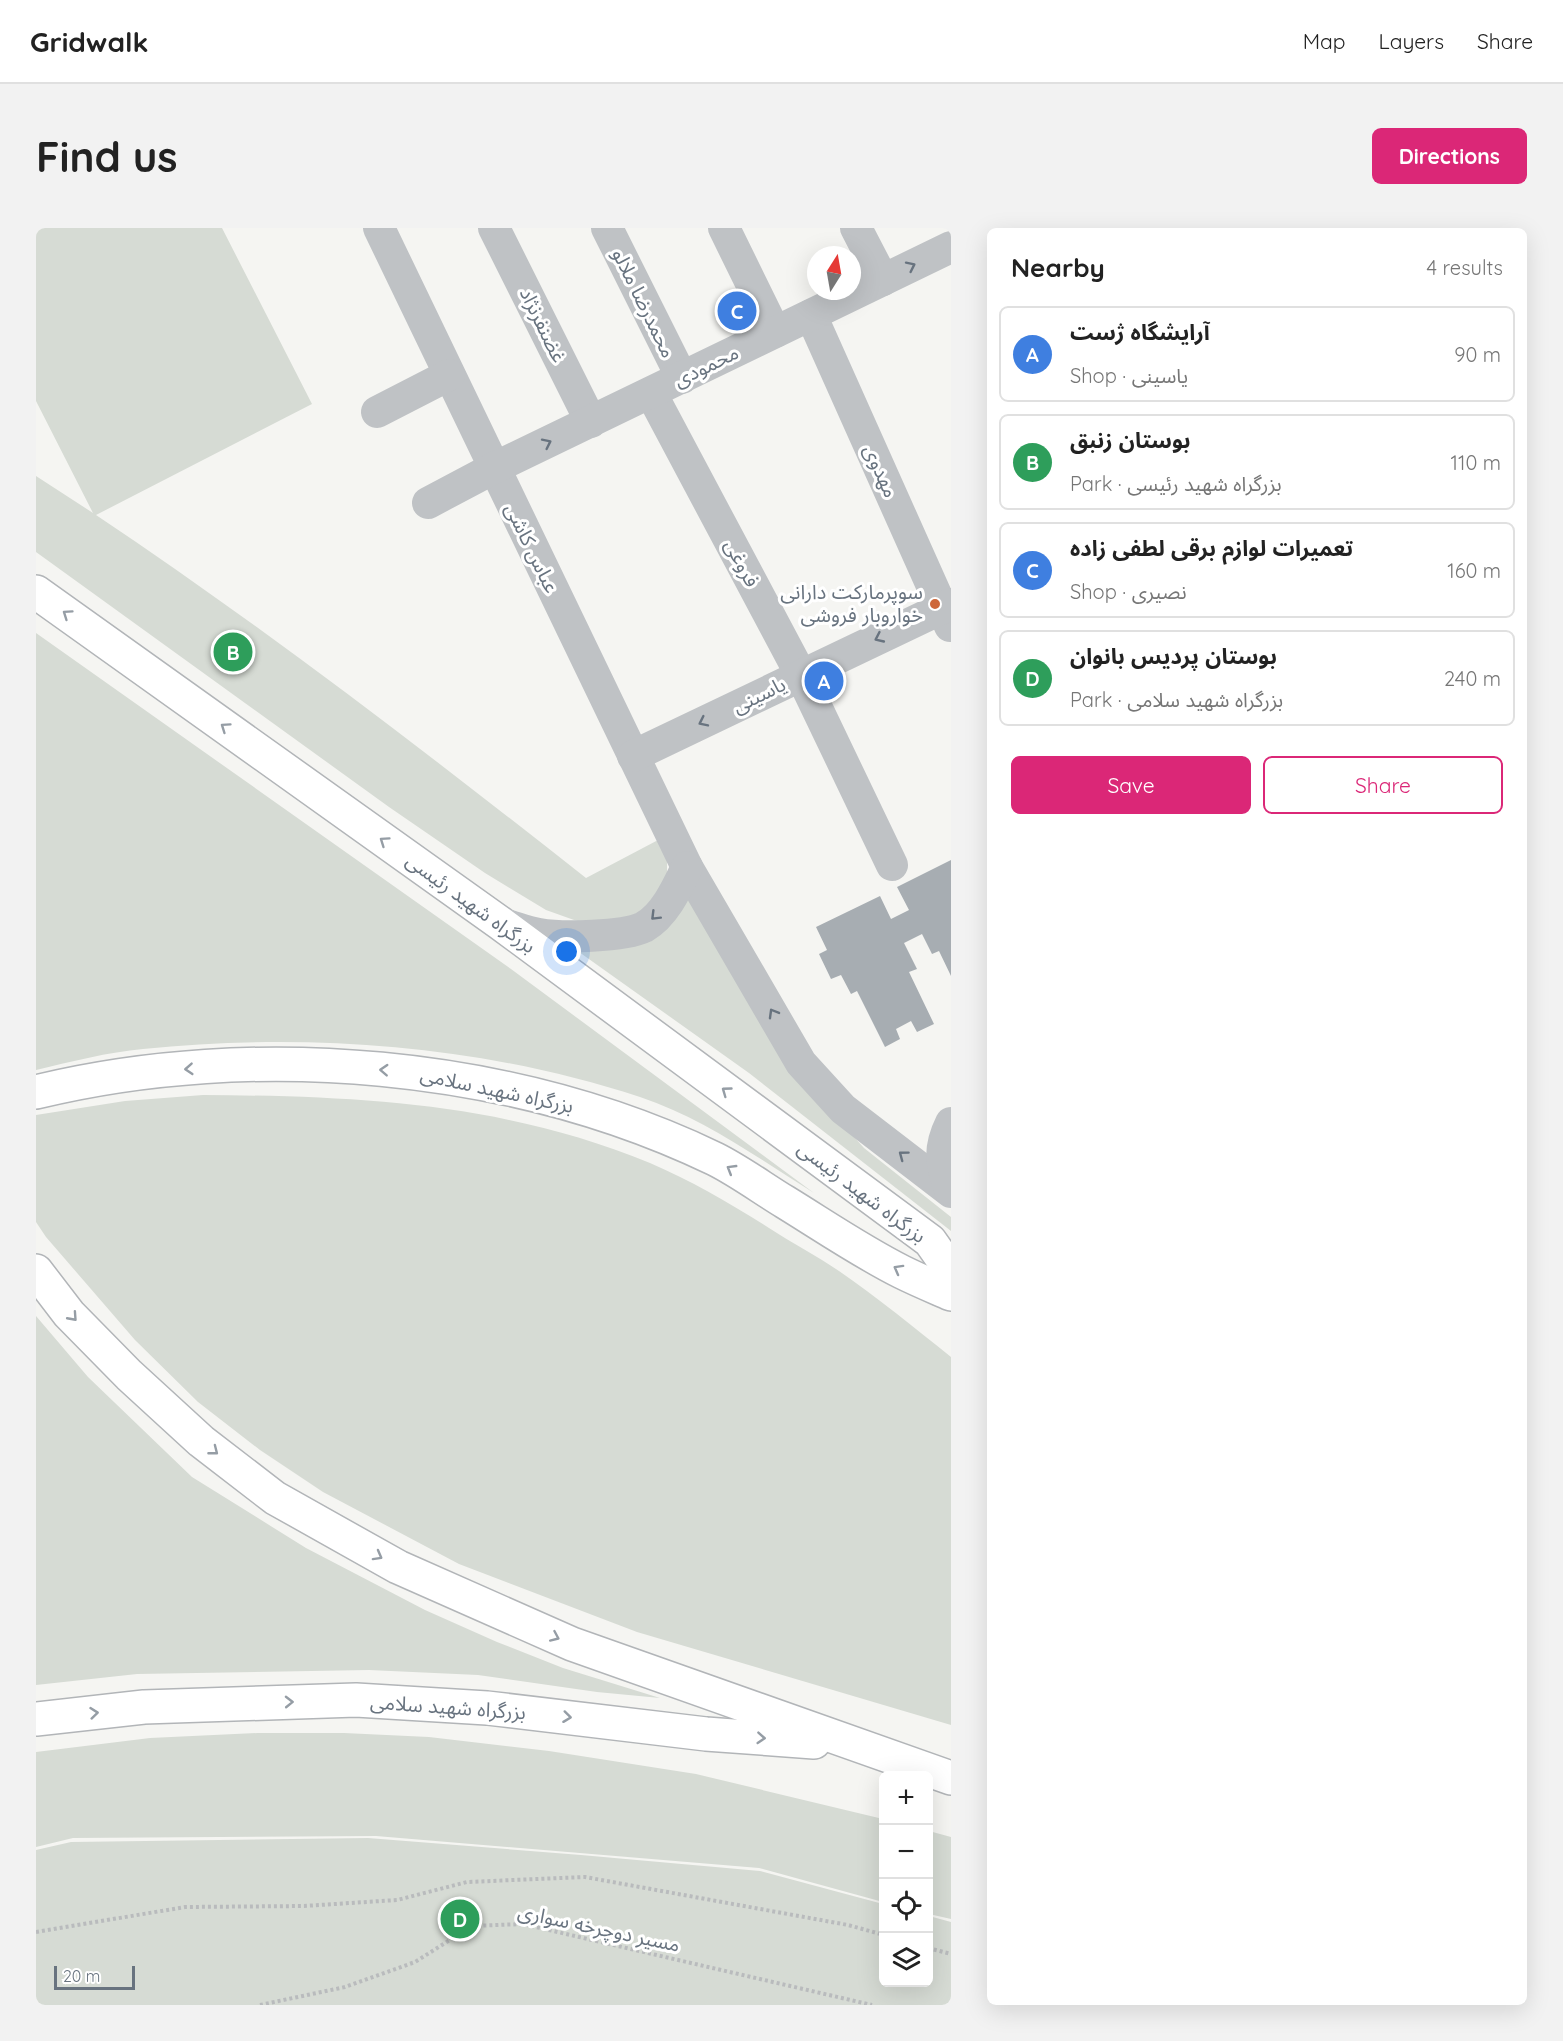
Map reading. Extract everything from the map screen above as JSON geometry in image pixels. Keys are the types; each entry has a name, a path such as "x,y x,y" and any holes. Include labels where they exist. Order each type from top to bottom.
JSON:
{"highway":[{"name":"بزرگراه شهید رئیسی","path":"36,592 500,923 930,1241 951,1271"},
{"name":"بزرگراه شهید سلامی","path":"36,1092 155,1071 294,1066 409,1071 546,1098 653,1132 717,1161 902,1272 951,1294"},
{"path":"36,1271 69,1314 129,1375 201,1441 275,1498 398,1567 572,1644 951,1778"},
{"name":"بزرگراه شهید سلامی","path":"36,1719 144,1707 356,1700 487,1708 706,1734 859,1746"}],"street":[{"name":"عباس کاشی","path":"379,228 687,867 801,1063 843,1109 950,1191"},
{"name":"غضنفرنژاد","path":"495,228 591,422"},
{"name":"محمدرضا ملالو","path":"607,228 682,378"},
{"path":"724,228 776,332"},
{"path":"856,228 883,280"},
{"name":"محمودی","path":"428,503 494,468 883,280 950,251"},
{"name":"مهدوی","path":"811,315 948,613"},
{"path":"377,412 449,375"},
{"name":"فروغی","path":"651,393 801,675 892,865"},
{"name":"یاسینی","path":"633,756 801,675 948,613"},
{"path":"500,923 540,935 602,936 631,931 644,927 657,916 675,894 687,867"},
{"path":"950,1191 941,1163 944,1136 951,1123"}],"path":[{"path":"36,1932 185,1907 304,1906 385,1901 467,1882 585,1877 848,1925 879,1934"},
{"name":"مسیر دوچرخه سواری","path":"260,2005 345,1987 414,1962 472,1926 523,1924 872,2005"},
{"path":"933,1949 951,1954"}],"shaded area":[{"path":"36,228 222,228 312,404 96,515 221,602 344,692 586,878 660,839 667,854 667,877 658,893 635,917 604,927 574,920 546,910 485,873 389,807 36,552 36,476 93,513 36,401"},
{"path":"36,633 511,969 814,1193 708,1127 640,1097 580,1079 457,1054 331,1043 205,1044 117,1052 36,1070"},
{"path":"691,894 784,1059 864,1148 951,1217 951,1231 749,1073 572,947"},
{"path":"203,1095 318,1098 430,1107 486,1115 541,1127 596,1143 666,1170 740,1210 839,1271 951,1357 951,1725 637,1632 459,1564 323,1492 260,1450 198,1402 135,1340 46,1237 36,1222 36,1115 125,1101"},
{"path":"36,1316 88,1377 192,1477 306,1548 425,1610 497,1642 563,1668 660,1698 597,1692 478,1675 369,1670 137,1674 36,1685"},
{"path":"258,1733 344,1733 429,1737 549,1751 696,1774 879,1818 879,1901 759,1868 376,1836 73,1838 36,1847 36,1752 150,1738"},
{"path":"933,1832 951,1837 951,1919 933,1915"},
{"path":"368,1838 760,1871 879,1903 879,1987 933,1987 933,1917 951,1922 951,2005 36,2005 36,1850 71,1842"}],"building":[{"path":"951,860 951,976 939,951 932,954 922,934 904,943 917,969 909,972 934,1024 917,1032 911,1021 896,1029 900,1039 885,1047 857,991 851,994 841,975 831,979 819,954 827,950 816,927 880,896 891,919 909,910 897,887"}],"place":[{"name":"تعمیرات لوازم برقی لطفی زاده","path":"737,311"},
{"name":"سوپرمارکت دارانی خواروبار فروشی","path":"935,604"},
{"name":"بوستان زنبق","path":"233,652"},
{"name":"آرایشگاه ژست","path":"824,681"},
{"name":"بوستان پردیس بانوان","path":"460,1919"}]}
